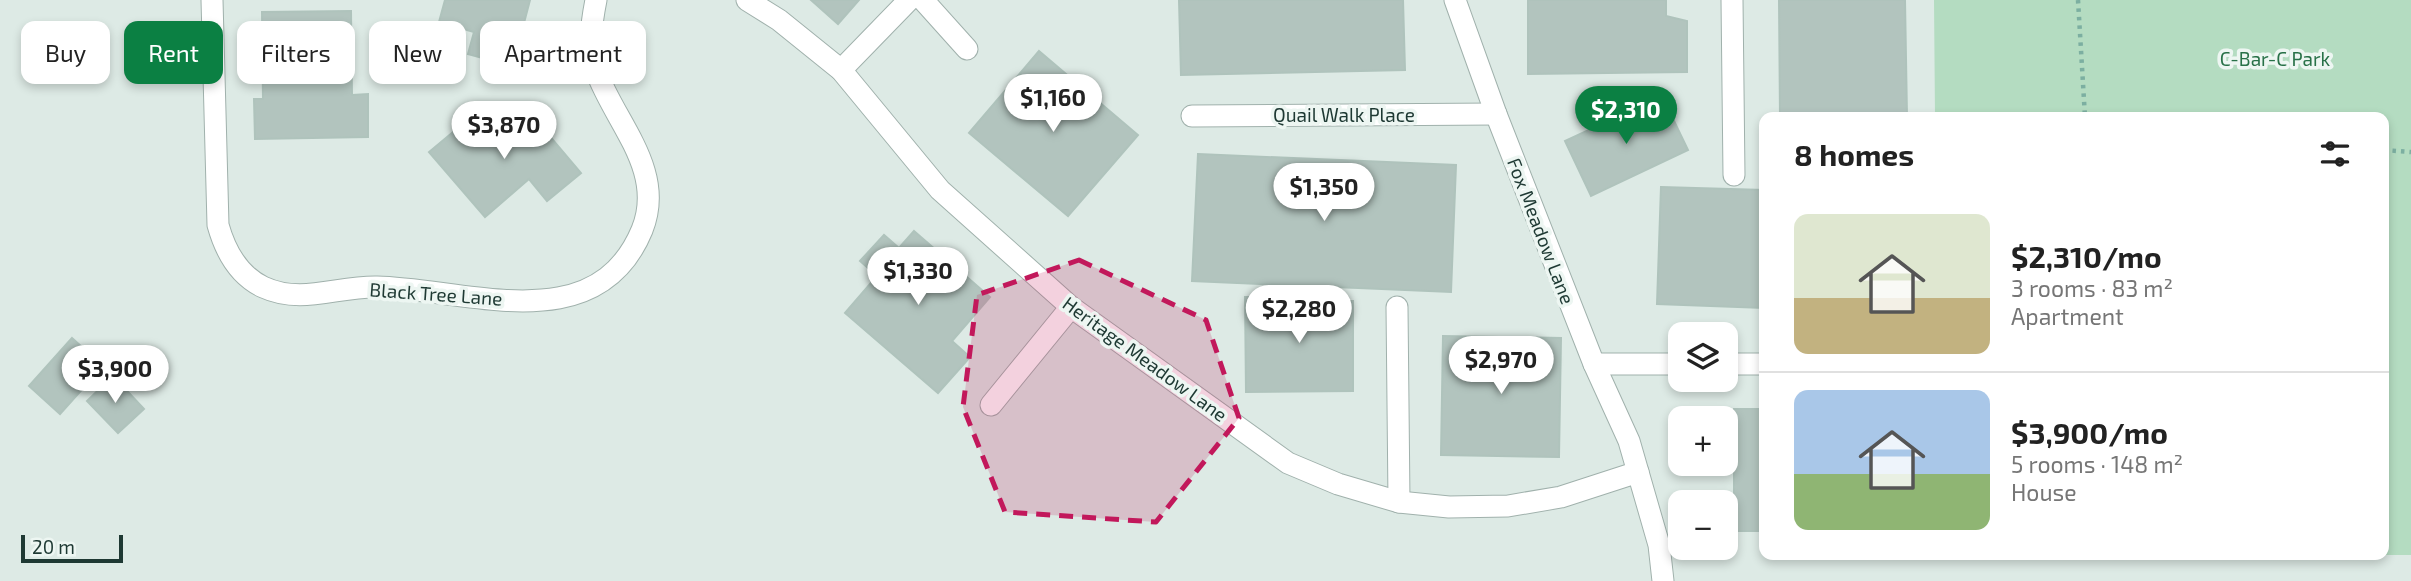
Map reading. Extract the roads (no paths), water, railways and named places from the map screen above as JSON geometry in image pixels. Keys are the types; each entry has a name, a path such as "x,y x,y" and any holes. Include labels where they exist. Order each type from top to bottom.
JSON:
{"lane":[{"name":"Black Tree Lane","path":"212,0 218,225 223,242 237,268 260,286 285,295 306,297 375,287 539,302 570,298 610,276 632,251 647,209 648,190 641,157 597,73 591,47 596,0"},
{"name":"Heritage Meadow Lane","path":"747,0 779,20 841,70 940,190 1070,307 1289,463 1338,484 1399,502 1449,508 1508,506 1560,497 1638,472"},
{"path":"841,70 909,0"},
{"path":"923,0 967,49"},
{"name":"Fox Meadow Lane","path":"1455,0 1496,114 1594,364 1629,441 1659,545 1664,581"},
{"path":"1732,0 1734,175"},
{"name":"Quail Walk Place","path":"1192,116 1496,114"},
{"path":"991,405 1070,307"},
{"path":"1397,307 1399,502"},
{"path":"1594,364 1668,364"},
{"path":"1738,364 1759,364"}],"park label":[{"name":"C-Bar-C Park","path":"2275,59"}]}
